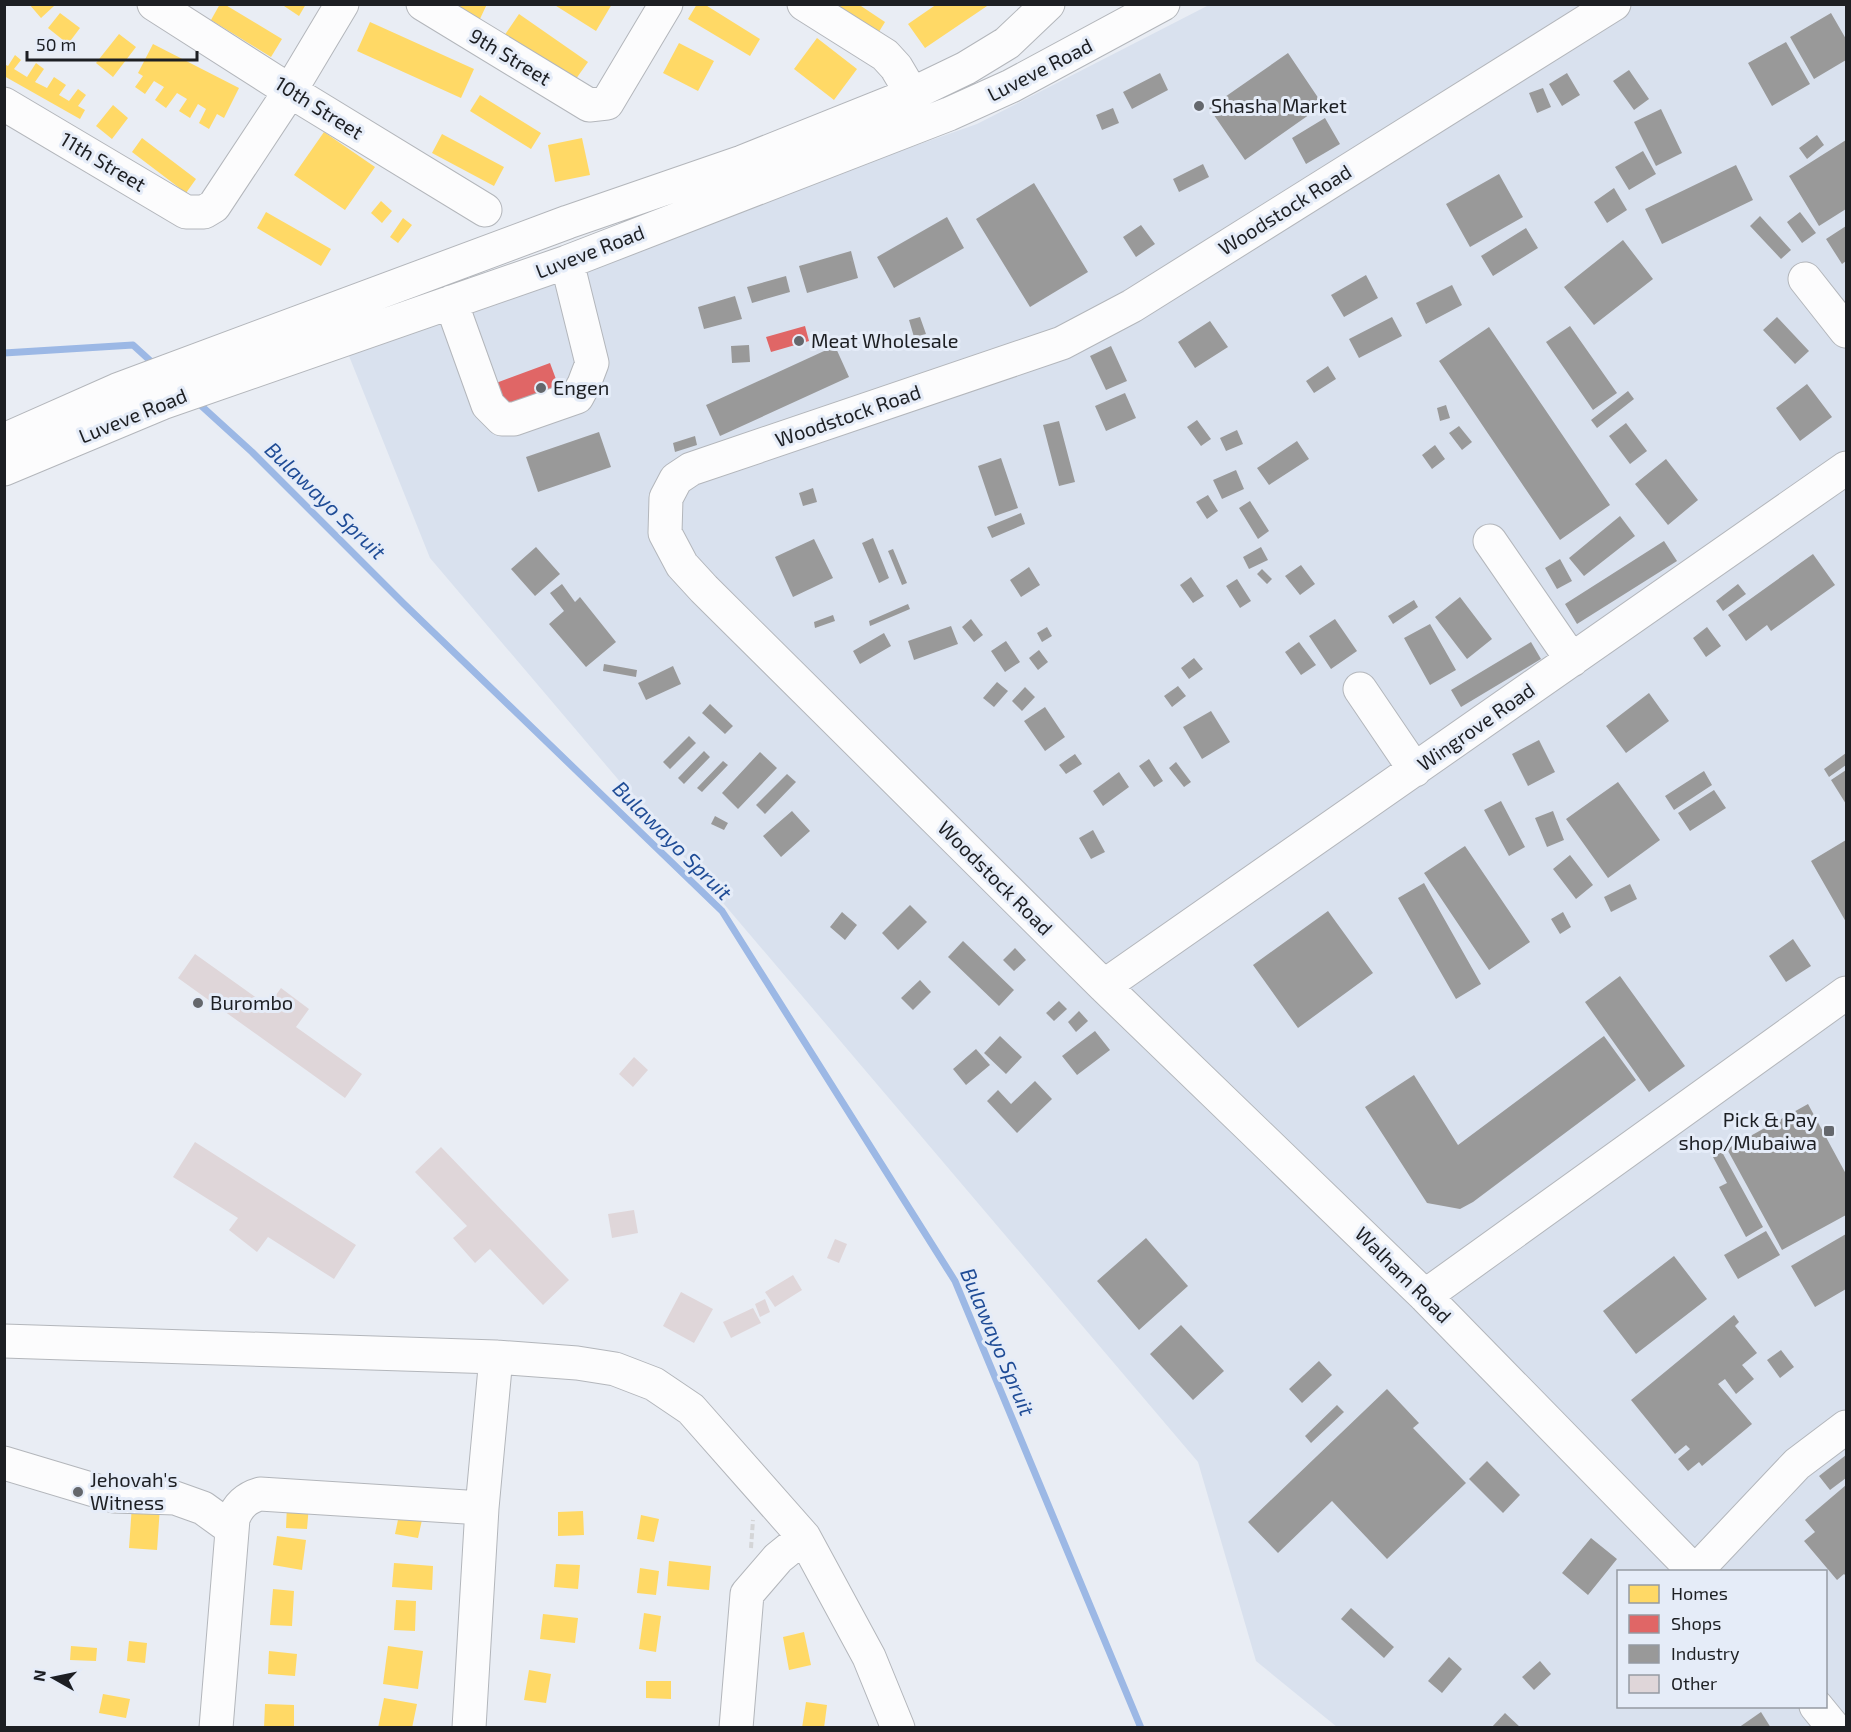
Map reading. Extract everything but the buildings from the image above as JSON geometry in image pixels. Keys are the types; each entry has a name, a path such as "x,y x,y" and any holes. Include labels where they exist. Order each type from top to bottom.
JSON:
{"street":[{"name":"10th Street","path":"154,4 290,91 485,210"},
{"path":"290,91 342,4"},
{"name":"9th Street","path":"423,4 589,105 597,106 607,103 666,4"},
{"path":"804,4 885,55 897,67 912,94"},
{"name":"Luveve Road","path":"4,440 117,390 568,222 742,162 912,94 966,68 1007,43 1048,4"},
{"name":"Luveve Road","path":"4,468 162,403 567,262 981,100 1163,4"},
{"name":"Woodstock Road","path":"1104,986 682,565 665,534 666,498 676,479 692,469 1062,343 1132,306 1614,4"},
{"name":"11th Street","path":"4,104 186,212 204,212 214,206 290,91"},
{"path":"451,302 488,405 502,419 514,419 577,397 592,363 567,262"},
{"path":"1805,279 1846,332"},
{"name":"Wingrove Road","path":"1104,986 1572,660 1841,483"},
{"path":"1490,541 1572,660"},
{"path":"1360,689 1415,770"},
{"name":"Walham Road","path":"1104,986 1425,1296 1693,1570"},
{"path":"1425,1296 1846,993"},
{"path":"4,1341 496,1357 577,1363 615,1369 654,1384 691,1409 804,1538 869,1657 898,1728"},
{"path":"469,1728 482,1508 496,1357"},
{"path":"1697,1570 1797,1464 1846,1427"},
{"path":"4,1462 114,1496 175,1498 203,1508 232,1529"},
{"path":"216,1728 233,1519 245,1499 260,1494 482,1508"},
{"path":"736,1728 747,1594 778,1558 804,1538"},
{"path":"1817,1708 1834,1728"}],"path":[{"path":"751,1549 756,1482"}],"shaded area":[{"path":"1209,5 1846,5 1846,1727 1337,1727 1256,1661 1198,1462 430,558 345,346 977,124"}],"waterway":[{"name":"Bulawayo Spruit","path":"4,353 133,345 156,366"},
{"name":"Bulawayo Spruit","path":"196,401 252,452 404,604 722,911 955,1281 1141,1728"}],"place":[{"name":"Shasha Market","path":"1199,106"},
{"name":"Meat Wholesale","path":"799,341"},
{"name":"Engen","path":"541,388"},
{"name":"Burombo","path":"198,1003"},
{"name":"Pick & Pay shop/Mubaiwa","path":"1829,1131"},
{"name":"Jehovah's Witness","path":"78,1492"}]}
